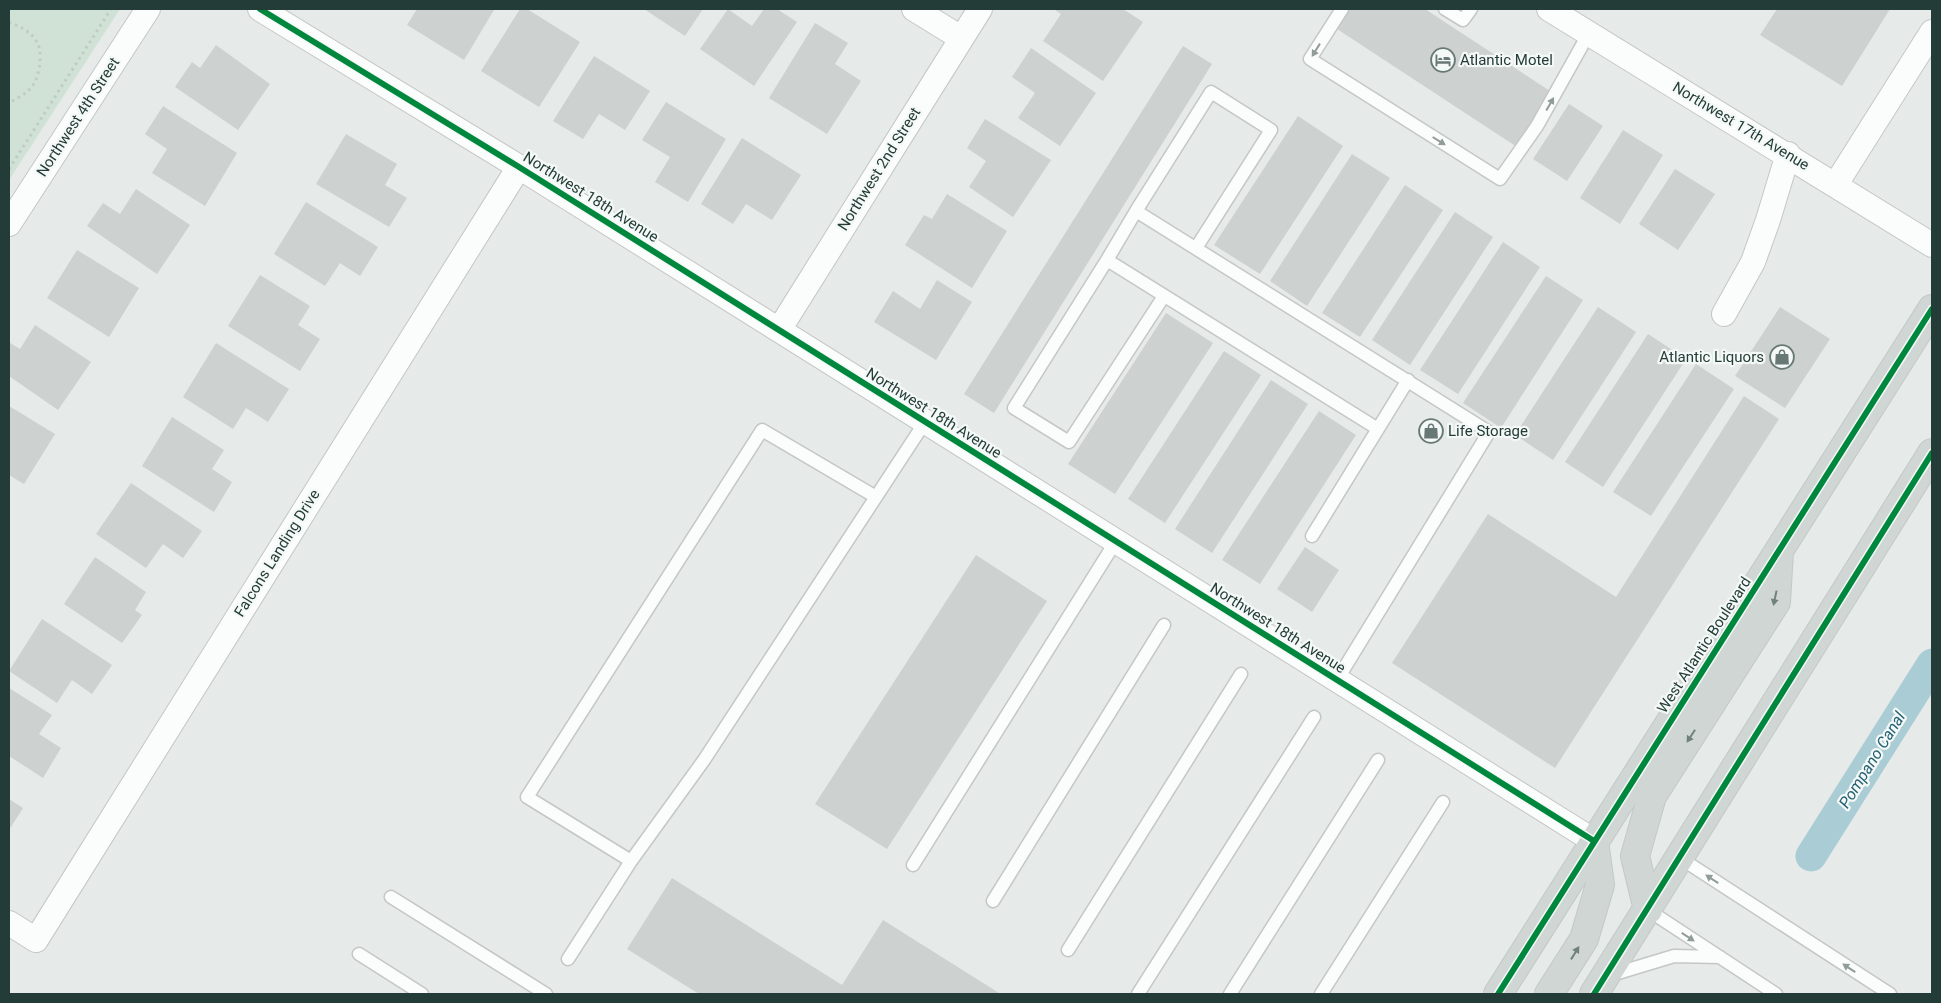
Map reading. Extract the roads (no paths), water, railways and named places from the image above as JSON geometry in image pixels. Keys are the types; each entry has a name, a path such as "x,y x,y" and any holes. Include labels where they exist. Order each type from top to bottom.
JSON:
{"main road":[{"name":"West Atlantic Boulevard","path":"1498,994 1932,309"},
{"path":"1600,986 1932,453"},
{"path":"1648,910 1635,856 1652,796 1776,602 1779,550"},
{"path":"1549,994 1584,939 1600,885 1594,841"}],"street":[{"name":"Northwest 4th Street","path":"9,224 148,9"},
{"name":"Northwest 18th Avenue","path":"260,9 519,167 1594,841"},
{"path":"914,9 961,38"},
{"name":"Northwest 2nd Street","path":"779,330 980,9"},
{"name":"Northwest 17th Avenue","path":"1549,9 1788,154 1932,245"},
{"path":"1836,184 1932,32"},
{"path":"1724,314 1753,262 1788,154"},
{"name":"Falcons Landing Drive","path":"9,923 36,940 519,167"}],"lane":[{"path":"1342,9 1310,59 1500,180 1537,126 1589,33"},
{"path":"1445,9 1463,20 1471,9"},
{"path":"1164,296 1069,442 1014,408 1211,92 1272,130 1196,248"},
{"path":"1136,211 1489,432 1337,680"},
{"path":"1107,260 1378,429"},
{"path":"1312,536 1408,380"},
{"path":"568,959 632,861 704,760 925,422"},
{"path":"632,861 527,797 762,430 876,496"},
{"path":"913,865 1116,542"},
{"path":"993,901 1164,625"},
{"path":"1068,950 1241,674"},
{"path":"1138,994 1314,718"},
{"path":"1230,994 1378,760"},
{"path":"1321,994 1443,802"},
{"path":"1680,858 1890,994"},
{"path":"391,897 546,994"},
{"path":"1648,910 1776,994"},
{"path":"359,954 422,994"},
{"path":"1600,986 1674,956 1720,958"}],"waterway":[{"name":"Pompano Canal","path":"1811,856 1932,664"}],"place":[{"name":"Atlantic Motel","path":"1443,60"},
{"name":"Atlantic Liquors","path":"1782,357"},
{"name":"Life Storage","path":"1431,431"}]}
